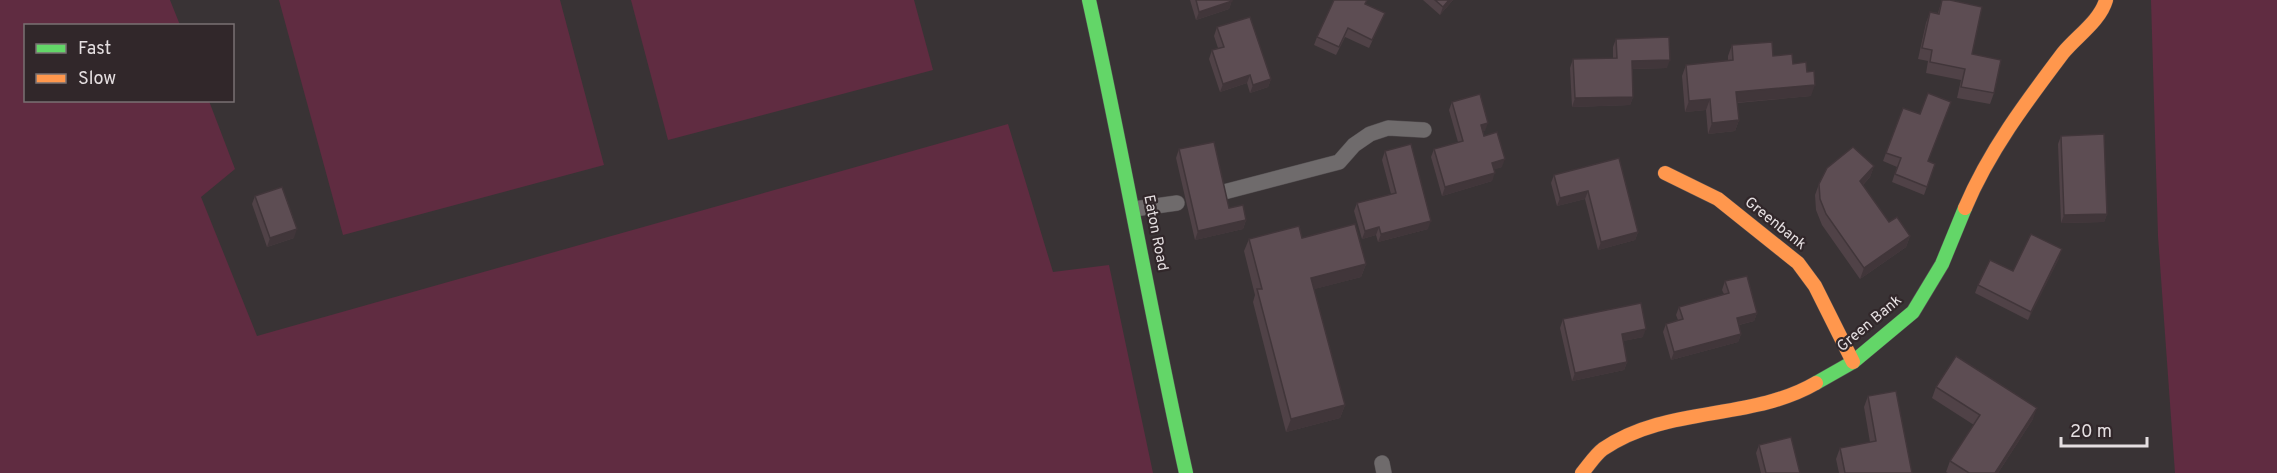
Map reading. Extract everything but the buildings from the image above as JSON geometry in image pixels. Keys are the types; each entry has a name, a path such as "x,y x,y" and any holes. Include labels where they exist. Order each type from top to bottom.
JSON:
{"street":[{"name":"Eaton Road","path":"1089,0 1134,209 1186,473"},
{"name":"Green Bank","path":"1582,473 1602,450 1641,429 1681,418 1743,409 1801,392 1853,362 1913,312 1942,264 1977,180 2020,110 2066,50 2103,10 2106,0"},
{"name":"Greenbank","path":"1665,173 1718,199 1798,263 1815,286 1853,362"}],"lane":[{"path":"1224,192 1339,162 1354,145 1370,134 1388,128 1424,130"},
{"path":"1134,209 1177,203"}],"shaded area":[{"path":"0,0 170,0 180,24 24,24 24,102 209,102 235,169 201,197 257,336 1008,124 1053,272 1109,265 1153,473 0,473"},
{"path":"279,0 560,0 604,165 343,235"},
{"path":"631,0 914,0 933,70 668,140"},
{"path":"2151,0 2277,0 2277,473 2175,473 2158,236"}],"traffic: fast":[{"path":"1089,0 1186,473"},
{"path":"1816,383 1853,362 1913,312 1942,264 1965,208"}],"traffic: slow":[{"path":"1965,208 1985,167 2009,128 2063,53 2099,15 2106,0"},
{"path":"1665,173 1718,199 1798,263 1815,286 1853,362"},
{"path":"1582,473 1603,449 1628,435 1654,425 1764,403 1791,395 1816,383"}]}
